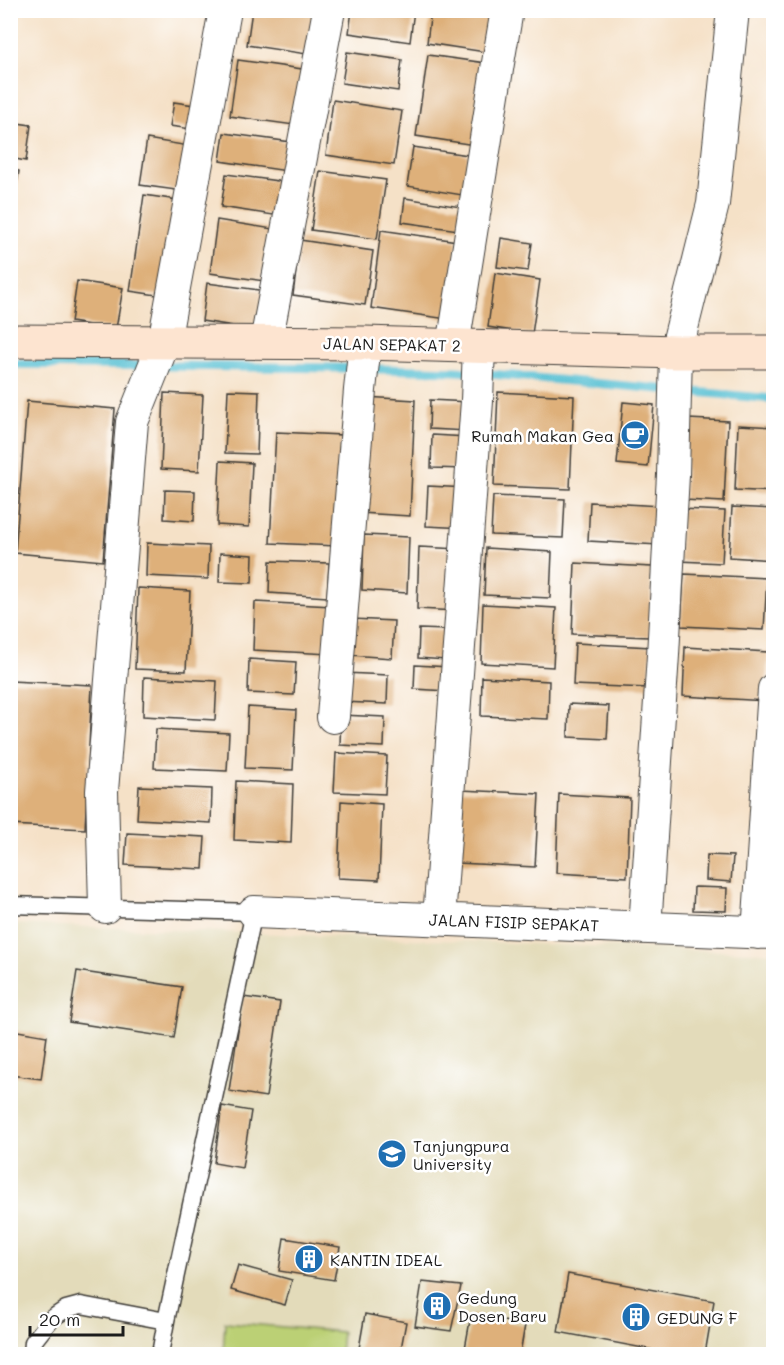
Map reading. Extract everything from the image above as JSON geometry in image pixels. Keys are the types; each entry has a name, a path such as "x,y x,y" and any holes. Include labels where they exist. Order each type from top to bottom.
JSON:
{"street":[{"path":"105,907 102,791 132,422 159,356 225,10"},
{"path":"266,342 329,10"},
{"path":"439,919 477,401 470,352 498,63 507,10"},
{"path":"645,928 673,475 676,362 713,204 733,10"},
{"name":"JALAN SEPAKAT 2","path":"10,341 159,356 266,342 364,350 470,352 676,362 774,352"},
{"path":"333,717 364,350"},
{"path":"766,933 774,689"},
{"name":"JALAN FISIP SEPAKAT","path":"254,912 766,933"}],"lane":[{"path":"10,904 254,912 160,1354"},
{"path":"32,1354 33,1342 51,1319 66,1309 81,1305 166,1321"}],"shaded area":[{"name":"Tanjungpura University","path":"11,924 773,953 773,1354 11,1354"}],"green space":[{"path":"225,1322 342,1332 340,1354 223,1354"}],"building":[{"path":"252,10 319,12 313,55 247,45"},
{"path":"352,10 414,10 410,42 349,33"},
{"path":"431,10 458,10 503,17 498,54 427,43"},
{"path":"347,52 402,60 398,91 342,83"},
{"path":"428,55 493,64 481,146 416,136"},
{"path":"238,60 302,69 294,125 230,116"},
{"path":"10,88 16,89 12,115 10,115"},
{"path":"333,100 402,111 394,165 326,155"},
{"path":"174,102 194,105 191,129 170,126"},
{"path":"10,122 31,125 26,161 10,158"},
{"path":"224,133 291,142 287,171 220,161"},
{"path":"147,139 189,146 183,191 140,185"},
{"path":"413,147 468,155 462,195 407,186"},
{"path":"10,169 19,171 13,207 10,207"},
{"path":"320,171 386,180 377,239 311,230"},
{"path":"226,174 285,182 280,216 221,207"},
{"path":"144,195 184,201 170,297 130,291"},
{"path":"405,198 461,207 458,230 402,222"},
{"path":"217,220 279,230 271,282 210,273"},
{"path":"381,230 457,241 447,319 371,308"},
{"path":"501,238 532,243 528,271 497,267"},
{"path":"300,240 373,251 365,305 293,295"},
{"path":"495,273 540,280 532,334 488,327"},
{"path":"77,281 123,288 116,329 71,322"},
{"path":"207,283 266,291 260,330 202,321"},
{"path":"228,390 259,391 257,454 225,453"},
{"path":"498,392 574,396 570,489 494,486"},
{"path":"164,393 203,395 199,471 161,469"},
{"path":"365,397 415,400 410,516 360,513"},
{"path":"430,400 469,402 468,431 429,429"},
{"path":"27,401 115,409 103,561 15,553"},
{"name":"Rumah Makan Gea","path":"623,402 654,405 648,467 617,464"},
{"path":"688,419 728,421 724,502 684,500"},
{"path":"738,425 774,427 774,492 735,490"},
{"path":"276,432 342,435 337,546 270,543"},
{"path":"432,435 468,437 467,469 431,468"},
{"path":"220,461 252,463 249,527 217,525"},
{"path":"428,486 467,488 466,528 426,526"},
{"path":"165,490 195,491 194,521 164,519"},
{"path":"493,496 565,499 563,538 491,535"},
{"path":"590,502 661,506 659,545 588,541"},
{"path":"732,507 774,509 773,560 729,557"},
{"path":"681,509 725,511 722,563 679,561"},
{"path":"364,535 409,537 407,593 362,590"},
{"path":"147,543 209,546 208,579 146,576"},
{"path":"419,547 460,549 457,611 417,609"},
{"path":"486,548 552,552 550,598 484,595"},
{"path":"220,553 253,555 252,583 219,582"},
{"path":"270,561 329,563 327,597 269,593"},
{"path":"575,563 652,567 649,637 572,634"},
{"path":"684,574 767,578 764,630 681,626"},
{"path":"138,588 190,591 186,671 135,669"},
{"path":"255,602 332,606 330,654 253,650"},
{"path":"483,604 556,608 553,667 481,663"},
{"path":"352,619 394,621 392,658 350,655"},
{"path":"419,629 447,630 446,660 418,658"},
{"path":"575,643 651,647 649,688 573,685"},
{"path":"685,647 768,652 766,701 683,696"},
{"path":"249,659 296,662 294,695 248,693"},
{"path":"415,665 449,667 448,691 414,689"},
{"path":"344,673 388,675 387,704 343,702"},
{"path":"144,677 217,681 215,720 143,716"},
{"path":"482,677 549,681 548,719 481,716"},
{"path":"10,681 92,685 85,829 10,825"},
{"path":"569,704 609,706 607,739 568,737"},
{"path":"248,707 296,710 293,770 245,768"},
{"path":"341,715 385,717 384,747 340,745"},
{"path":"156,729 229,733 227,771 154,768"},
{"path":"336,753 387,756 385,794 334,792"},
{"path":"236,781 293,784 291,843 234,840"},
{"path":"139,786 212,789 211,823 137,819"},
{"path":"461,790 539,794 535,867 458,863"},
{"path":"559,794 630,798 627,877 556,873"},
{"path":"341,801 382,804 379,880 338,878"},
{"path":"127,833 205,837 203,869 125,865"},
{"path":"707,855 733,856 731,882 706,880"},
{"path":"694,887 727,888 726,911 693,910"},
{"path":"77,971 182,987 174,1038 69,1022"},
{"path":"243,997 280,1002 266,1097 229,1091"},
{"path":"12,1030 47,1036 41,1079 10,1075"},
{"path":"222,1106 251,1111 242,1168 214,1163"},
{"name":"KANTIN IDEAL","path":"284,1238 340,1247 334,1280 279,1271"},
{"path":"238,1265 292,1280 285,1305 231,1290"},
{"name":"GEDUNG F","path":"568,1274 714,1301 705,1354 675,1354 558,1332"},
{"name":"Gedung Dosen Baru","path":"422,1282 461,1286 451,1331 415,1326"},
{"path":"365,1314 406,1322 400,1354 358,1354"},
{"path":"471,1315 525,1325 520,1354 464,1354"}],"waterway":[{"path":"10,364 457,371 774,399"}],"place":[{"name":"Rumah Makan Gea","path":"635,435"},
{"name":"Tanjungpura University","path":"392,1154"},
{"name":"KANTIN IDEAL","path":"309,1259"},
{"name":"Gedung Dosen Baru","path":"437,1306"},
{"name":"GEDUNG F","path":"636,1317"}]}
